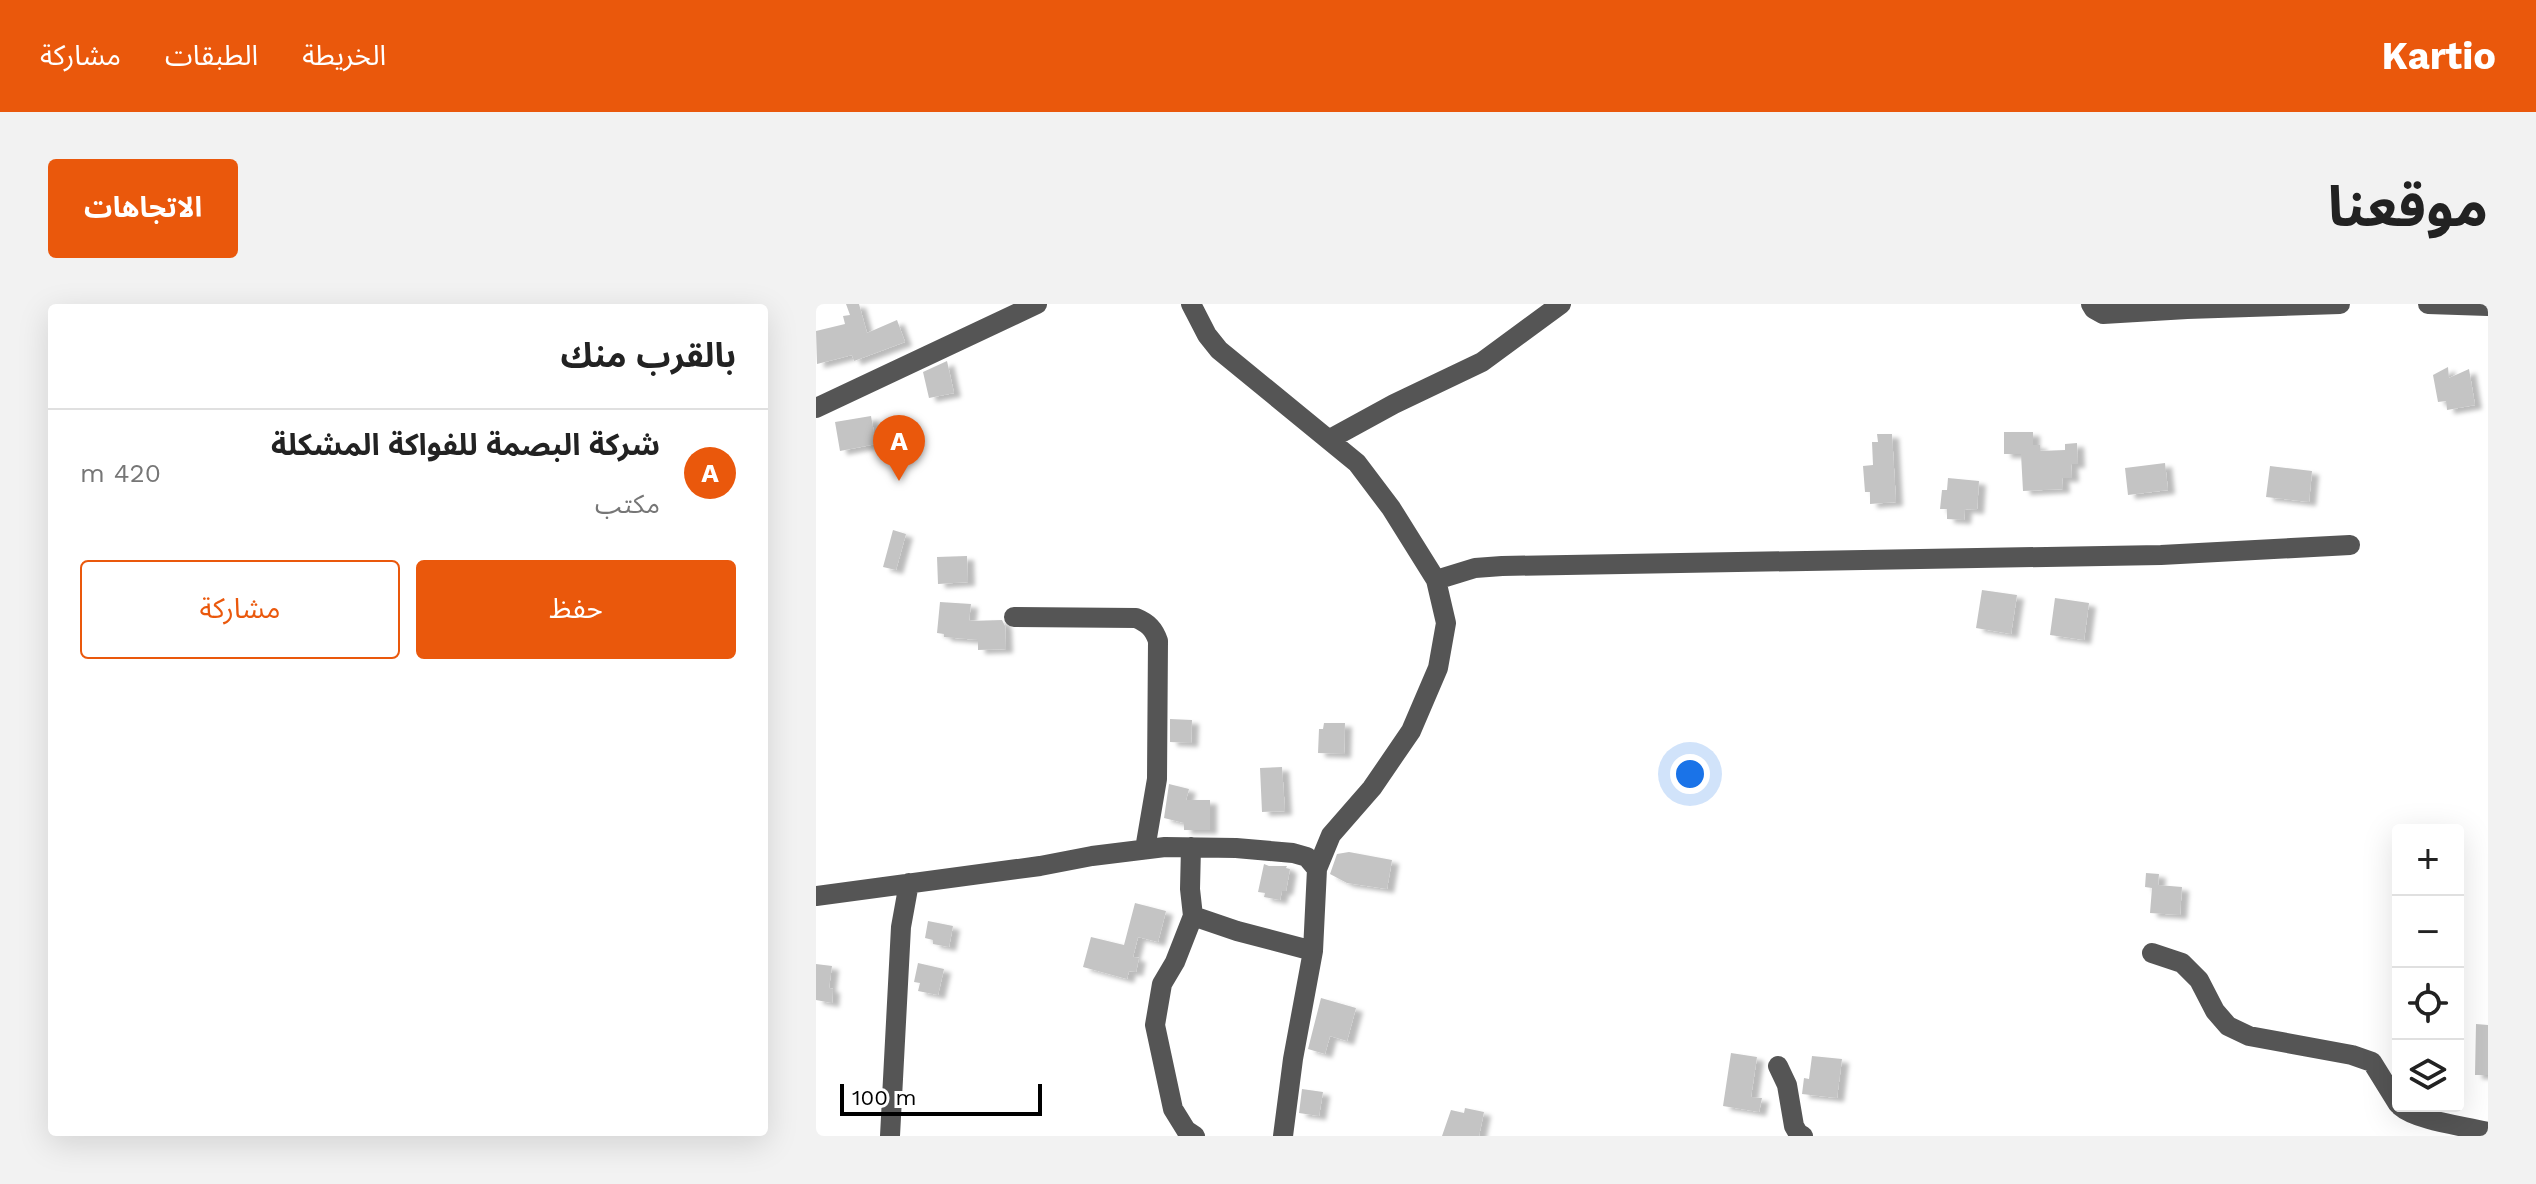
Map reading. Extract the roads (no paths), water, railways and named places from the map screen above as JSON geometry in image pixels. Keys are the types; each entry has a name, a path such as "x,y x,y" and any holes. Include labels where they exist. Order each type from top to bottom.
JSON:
{"street":[{"path":"817,404 1037,304"},
{"path":"1191,304 1207,335 1219,350 1357,463 1383,497 1436,580 1446,623 1438,668 1411,731 1372,788 1331,835 1317,869 1313,951 1293,1059 1283,1136"},
{"path":"1330,439 1482,362 1561,304"},
{"path":"2091,304 2103,314 2340,304"},
{"path":"2428,304 2488,306"},
{"path":"1436,580 1475,568 1502,566 2161,555 2350,545"},
{"path":"1014,617 1136,618 1151,626 1155,632 1158,654 1157,779 1145,849"},
{"path":"1191,847 1193,916 1179,954 1162,984 1155,1025 1173,1109 1186,1130 1195,1136"},
{"path":"816,896 1145,849 1236,848 1293,853 1307,857 1317,869"},
{"path":"890,1136 901,927 909,883"},
{"path":"1193,916 1313,951"},
{"path":"2152,953 2182,963 2199,980 2215,1011 2228,1026 2249,1036 2352,1055 2372,1062 2383,1076 2392,1097"},
{"path":"1778,1066 1787,1085 1794,1126 1803,1136"},
{"path":"2412,1112 2488,1132"}],"place":[{"name":"شركة البصمة للفواكة المشكلة","path":"899,481"}]}
